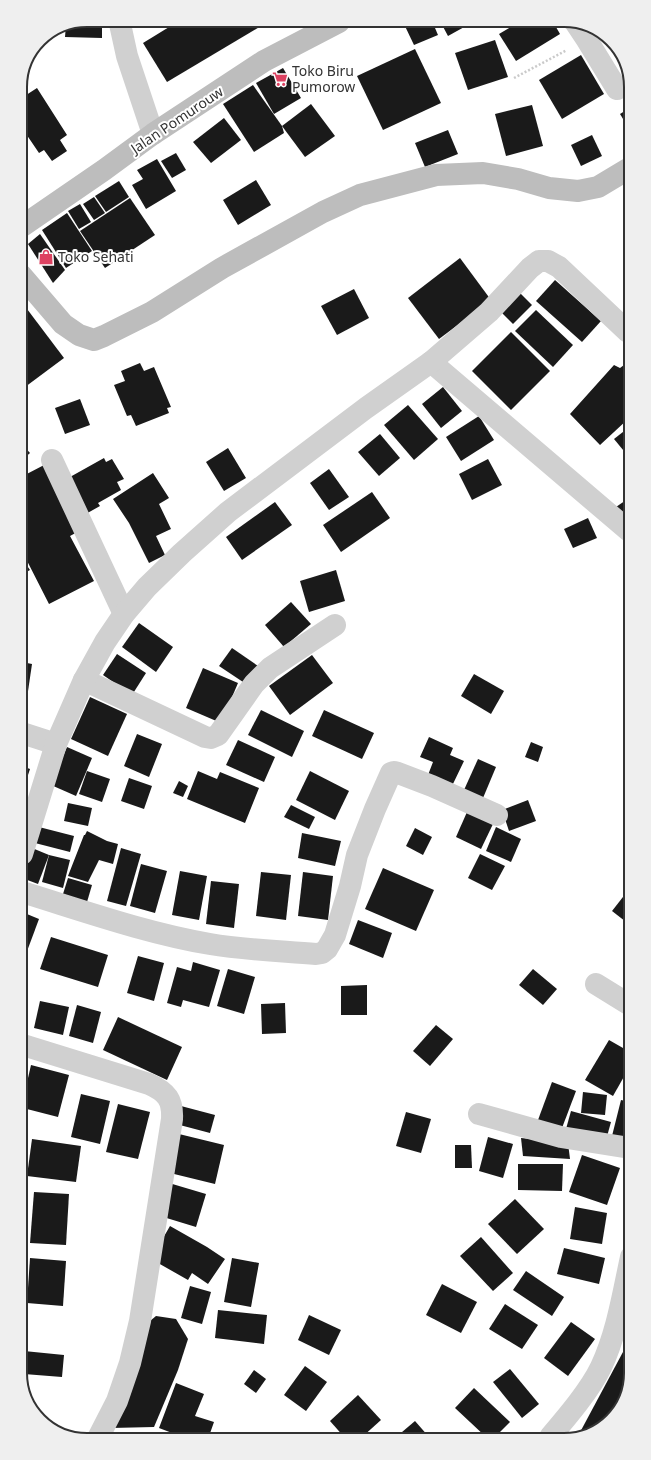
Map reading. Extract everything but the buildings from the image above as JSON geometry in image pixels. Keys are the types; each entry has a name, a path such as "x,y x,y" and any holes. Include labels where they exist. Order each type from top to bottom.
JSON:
{"street":[{"path":"121,27 127,56 153,134"},
{"name":"Jalan Pomurouw","path":"27,222 104,170 153,134 264,61 329,27"},
{"path":"580,29 617,89"},
{"path":"27,282 64,324 78,335 94,340 152,312 228,264 322,212 360,195 436,175 483,173 518,179 549,188 578,191 598,187 624,171"},
{"path":"27,838 56,744 84,680 105,642 124,614 152,582 210,527 366,408 431,362 489,312 530,268 539,261 548,261 559,268 624,328"},
{"path":"431,362 624,527"},
{"path":"52,460 124,614"},
{"path":"84,680 205,737 211,738 218,734 260,676 335,625"},
{"path":"27,735 56,744"},
{"path":"27,894 143,929 210,944 316,954 322,953 327,949 335,935 350,886 357,855 374,810 391,773 398,773 432,786 497,815"},
{"path":"596,984 624,1001"},
{"path":"27,1046 149,1084 167,1096 171,1104 172,1119 140,1322 130,1363 117,1401 101,1433"},
{"path":"479,1114 561,1137 624,1147"},
{"path":"554,1433 590,1385 600,1368 624,1317"}],"path":[{"path":"514,78 588,40"}],"place":[{"name":"Toko Biru Pumorow","path":"280,79"},
{"name":"Toko Sehati","path":"46,257"}]}
